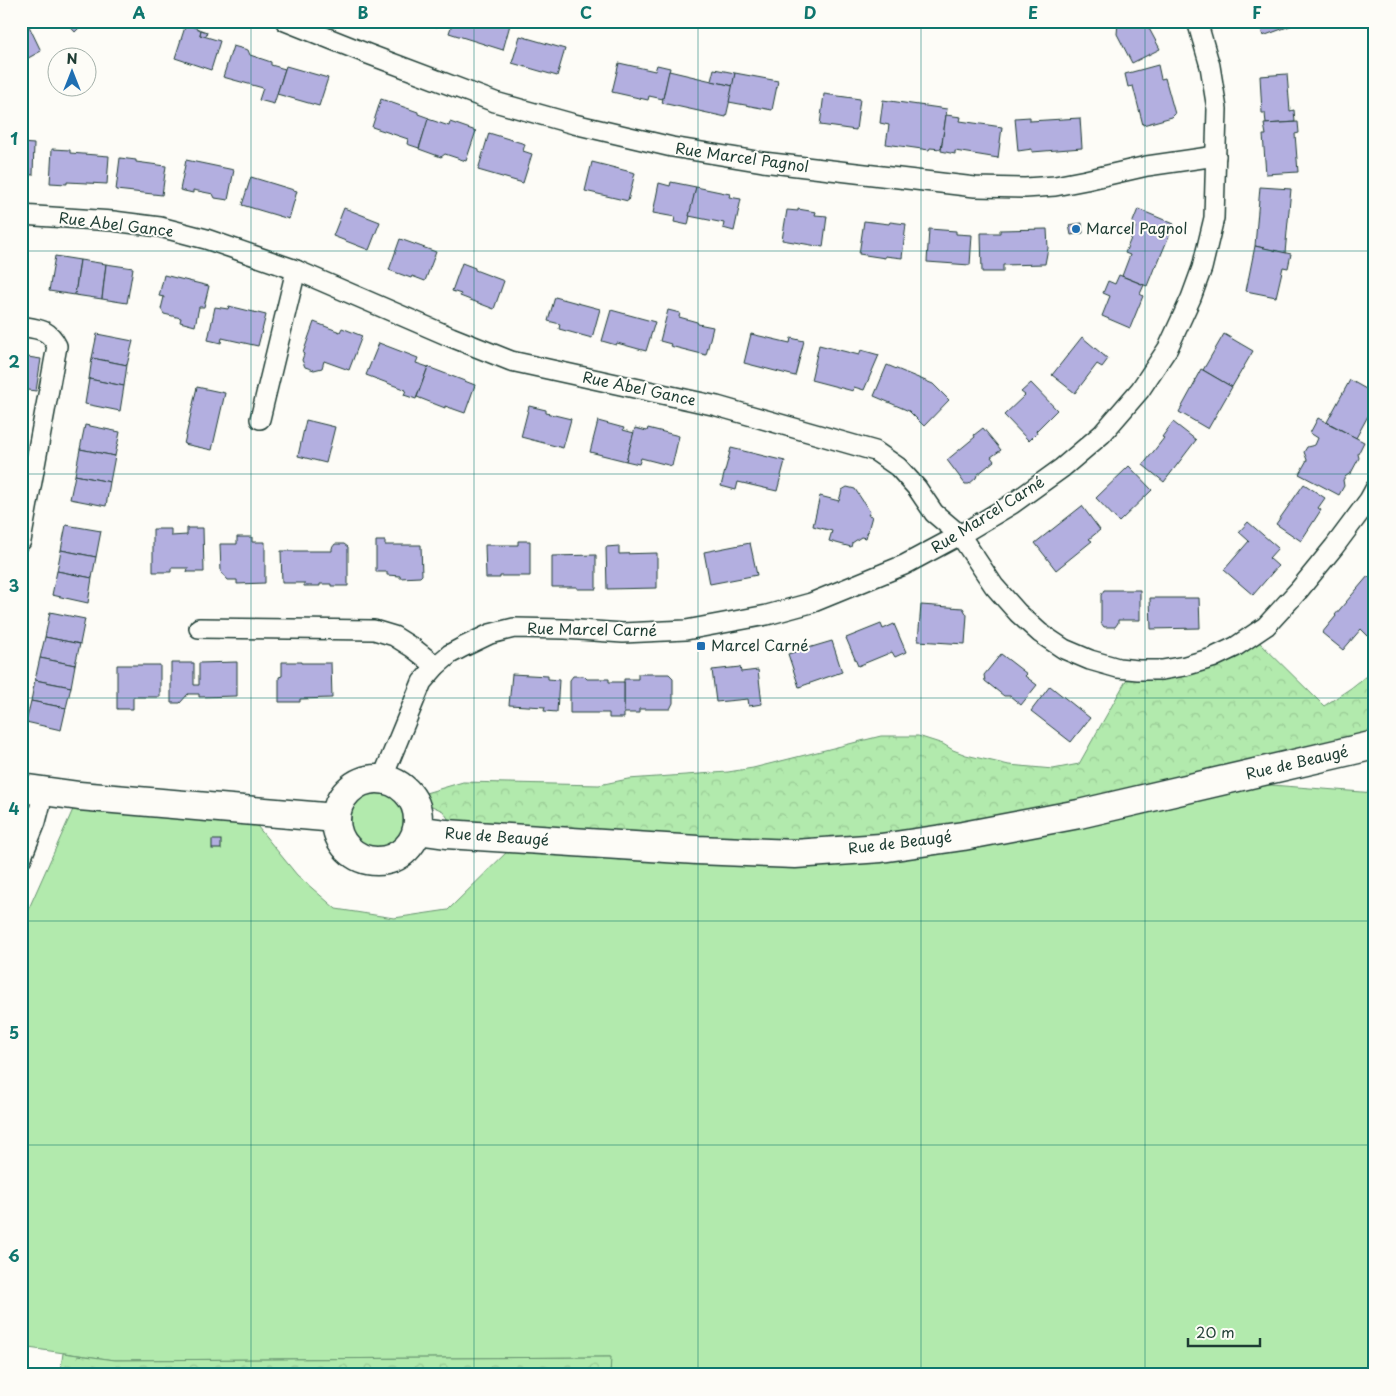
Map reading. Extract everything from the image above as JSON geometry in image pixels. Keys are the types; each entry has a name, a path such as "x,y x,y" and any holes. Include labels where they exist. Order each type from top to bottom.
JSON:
{"street":[{"name":"Rue Marcel Pagnol","path":"285,21 495,102 672,148 763,162 975,187 1025,188 1063,184 1147,166 1216,156"},
{"name":"Rue Marcel Carné","path":"382,779 422,682 450,654 490,634 514,628 565,629 623,634 686,630 767,615 811,602 904,565 960,535 1012,504 1062,468 1102,434 1140,390 1168,348 1191,298 1202,268 1214,218 1217,109 1210,66 1197,21"},
{"name":"Rue Abel Gance","path":"21,215 113,222 160,228 206,239 296,270 451,337 511,360 717,406 875,451 898,468 917,488 934,513 960,535 994,586 1018,613 1040,633 1064,649 1090,660 1118,668 1162,670 1185,666 1212,658 1235,647 1266,626 1334,548 1375,489"},
{"path":"260,419 296,270"},
{"path":"21,326 44,330 52,336 57,346 21,541"},
{"path":"199,628 374,630 394,636 436,666"},
{"name":"Rue de Beaugé","path":"417,830 446,834 697,850 794,854 881,848 963,836 1079,814 1375,745"},
{"path":"382,779 398,784 412,797 417,811 417,830 412,842 399,854 386,860 370,860 348,849 340,836 336,825 336,818 342,798 353,786 368,780 382,779"},
{"path":"21,859 36,822 33,790 88,797 336,818"}],"green space":[{"path":"1252,635 1324,706 1375,669 1375,745 881,848 459,835 443,811 412,797 463,782 599,785 628,779 728,772 753,768 881,736 918,736 943,744 966,755 1009,765 1053,769 1079,764 1132,670 1162,670"},
{"path":"1219,781 1375,793 1375,1375 610,1375 610,1357 115,1360 21,1347 21,926 79,796 244,810 297,875 336,909 394,918 448,910 520,839"},
{"path":"378,787 396,792 401,796 405,801 410,819 405,837 401,842 396,846 378,851 360,846 355,842 351,837 346,819 351,801 355,796 360,792"},
{"path":"63,1353 115,1360 611,1357 610,1375 60,1375"}],"building":[{"path":"65,21 81,21 81,26 75,32"},
{"path":"419,21 439,21 437,27"},
{"path":"453,21 511,21 503,50 449,33"},
{"path":"1145,21 1160,49 1132,63 1117,34 1118,22"},
{"path":"1258,21 1297,21 1298,23 1263,36"},
{"path":"28,24 41,51 21,62 21,27"},
{"path":"186,24 201,30 200,35 220,41 211,70 175,58"},
{"path":"201,30 207,32 206,36 200,35"},
{"path":"520,36 565,49 557,76 512,63"},
{"path":"233,46 248,50 250,55 285,69 274,104 259,100 263,88 223,77"},
{"path":"619,63 655,71 657,65 670,68 663,99 649,96 648,100 612,92"},
{"path":"1158,65 1161,79 1165,78 1175,114 1172,117 1143,125 1133,86 1128,87 1125,74"},
{"path":"286,66 328,78 319,106 277,94"},
{"path":"714,69 735,73 733,86 711,81"},
{"path":"669,71 733,86 726,117 662,103"},
{"path":"735,73 778,81 772,110 729,102"},
{"path":"1287,74 1290,111 1294,110 1295,122 1266,124 1265,113 1262,113 1260,76"},
{"path":"824,94 860,99 856,130 820,125"},
{"path":"381,99 418,112 418,114 429,118 419,148 407,144 408,139 372,127"},
{"path":"883,100 947,109 941,149 930,148 929,150 886,144 889,125 880,123"},
{"path":"946,115 961,117 960,121 1002,127 998,158 955,151 955,154 941,151"},
{"path":"1030,117 1030,121 1080,118 1082,148 1032,152 1032,149 1018,151 1015,118"},
{"path":"428,119 449,126 450,122 476,131 466,161 445,154 441,157 419,149"},
{"path":"1298,122 1299,133 1295,134 1298,172 1266,174 1263,135 1266,135 1264,124"},
{"path":"489,133 525,144 523,151 532,154 523,183 478,170"},
{"path":"21,143 34,144 33,175 21,174"},
{"path":"52,149 70,150 70,153 109,156 107,184 50,183"},
{"path":"120,158 166,166 162,195 116,190"},
{"path":"186,160 234,170 228,200 215,198 213,194 193,190 193,193 180,190"},
{"path":"592,162 635,173 628,201 585,191"},
{"path":"251,177 297,191 289,219 242,205"},
{"path":"671,182 696,187 688,225 674,222 675,217 653,213 659,183 670,186"},
{"path":"696,187 730,194 729,197 741,199 734,231 723,228 724,223 689,216"},
{"path":"1260,187 1291,189 1285,253 1255,246"},
{"path":"344,208 380,222 369,250 333,236"},
{"path":"798,209 816,212 815,215 827,216 823,247 782,240 787,210 798,211"},
{"path":"1138,209 1174,224 1147,286 1122,276 1130,255 1125,253 1136,226 1132,224"},
{"path":"864,221 906,224 902,258 885,256 885,258 859,254"},
{"name":"Marcel Pagnol","path":"1082,223 1083,233 1071,235 1069,225"},
{"path":"929,229 956,231 956,234 972,235 970,265 927,262"},
{"path":"1047,229 1048,248 1045,264 1003,265 1003,272 982,272 981,233 1000,233 1000,230"},
{"path":"400,239 436,252 425,281 389,270"},
{"path":"1255,246 1291,254 1288,268 1283,267 1276,297 1246,291"},
{"path":"55,256 80,260 75,295 49,291"},
{"path":"80,260 106,264 102,299 75,295"},
{"path":"462,263 504,281 494,309 452,291"},
{"path":"106,264 133,268 127,303 102,299"},
{"path":"164,275 209,286 204,307 199,307 195,326 180,322 181,318 164,314 161,309 164,297 159,296"},
{"path":"1119,275 1144,285 1140,294 1143,296 1130,328 1102,316 1110,296 1103,293 1108,281 1115,284"},
{"path":"555,297 600,309 592,338 559,329 560,324 548,321"},
{"path":"229,306 266,315 258,346 222,338 221,343 208,340 215,307 228,309"},
{"path":"611,310 655,322 646,351 602,341"},
{"path":"668,310 680,313 679,317 713,327 706,355 670,346 671,344 660,341"},
{"path":"314,322 340,332 342,328 362,336 349,370 324,361 322,368 314,370 305,367 302,360 303,353"},
{"path":"97,334 133,341 127,365 92,358"},
{"path":"751,334 790,343 791,338 804,341 795,376 744,363"},
{"path":"1224,334 1253,351 1232,387 1203,370"},
{"path":"1082,337 1108,359 1102,367 1097,364 1075,393 1052,375"},
{"path":"379,343 418,358 416,363 428,367 416,399 404,395 406,390 366,375"},
{"path":"819,345 859,355 861,350 879,355 864,390 854,387 853,391 811,380"},
{"path":"21,356 41,359 36,391 21,389"},
{"path":"92,358 127,365 124,386 89,379"},
{"path":"887,365 933,384 949,400 924,426 909,411 874,396"},
{"path":"428,367 475,385 465,413 445,406 445,408 417,397"},
{"path":"1201,369 1232,387 1208,429 1179,412"},
{"path":"89,379 124,386 120,411 85,404"},
{"path":"1350,380 1375,394 1375,410 1371,417 1368,416 1356,438 1327,422"},
{"path":"1031,383 1057,410 1036,431 1037,433 1029,441 1004,415 1025,395 1021,392"},
{"path":"197,387 225,393 212,450 184,444"},
{"path":"529,406 546,410 546,413 571,419 563,448 521,437"},
{"path":"1318,418 1364,442 1358,454 1359,458 1351,473 1343,480 1344,486 1339,495 1299,474 1307,460 1304,452 1307,447 1315,445 1318,438 1310,433"},
{"path":"306,420 335,427 326,463 298,456"},
{"path":"598,421 624,428 623,430 634,433 626,461 590,452"},
{"path":"1173,422 1196,440 1164,482 1143,465 1164,438 1162,437"},
{"path":"85,425 120,432 115,456 80,449"},
{"path":"635,428 647,431 648,428 679,436 672,466 641,458 639,464 626,461"},
{"path":"983,428 1001,450 991,457 994,461 976,478 969,484 965,484 947,460"},
{"path":"731,448 785,461 777,491 738,482 736,490 721,486"},
{"path":"80,449 115,456 110,482 75,475"},
{"path":"1129,466 1152,490 1119,522 1096,498"},
{"path":"75,475 110,482 106,506 70,499"},
{"path":"1304,484 1325,498 1318,508 1321,510 1301,541 1276,524"},
{"path":"847,487 855,489 870,512 868,515 872,516 866,538 861,537 852,543 851,547 829,541 832,531 813,526 820,496 839,501 842,490"},
{"path":"1082,506 1100,530 1089,539 1092,541 1056,570 1035,543"},
{"path":"1248,522 1278,548 1269,558 1278,566 1253,595 1224,570 1249,541 1239,532"},
{"path":"66,525 101,531 96,557 61,550"},
{"path":"187,528 203,528 204,572 187,572 188,568 171,568 171,572 153,572 153,529 171,529 171,536 187,535"},
{"path":"237,537 252,537 252,542 265,542 265,583 237,584 237,580 228,580 221,572 220,544 237,544"},
{"path":"376,541 385,541 385,545 421,545 422,575 420,577 400,578 400,576 387,575 387,572 376,572"},
{"path":"518,541 530,541 530,576 486,578 485,545 518,545"},
{"path":"750,543 757,575 710,584 704,552"},
{"path":"335,544 344,544 348,547 348,586 320,584 320,586 304,586 304,583 282,583 281,551 332,551"},
{"path":"619,546 619,554 657,553 657,588 607,589 606,547"},
{"path":"61,550 96,557 92,578 57,571"},
{"path":"596,555 596,589 552,587 552,556"},
{"path":"57,571 92,578 88,603 52,595"},
{"path":"1368,576 1375,583 1375,632 1368,636 1361,629 1343,650 1322,633"},
{"path":"1104,590 1140,590 1140,620 1118,620 1115,627 1104,627 1101,623 1101,595"},
{"path":"1150,598 1199,598 1200,628 1151,629"},
{"path":"921,605 963,608 967,615 965,644 918,641"},
{"path":"50,612 85,619 80,644 45,637"},
{"path":"881,624 883,629 894,624 906,652 895,657 892,652 858,666 846,638"},
{"path":"45,637 80,644 75,665 40,658"},
{"path":"832,641 842,672 799,687 788,654"},
{"path":"1001,654 1027,674 1025,676 1037,685 1021,705 1010,696 1004,696 985,681 984,675"},
{"path":"40,658 75,665 71,687 35,680"},
{"path":"237,662 237,696 199,697 199,694 188,694 180,703 171,703 171,663 194,663 194,685 199,685 199,663"},
{"path":"282,662 331,663 332,698 300,699 300,702 279,702 279,677 282,676"},
{"path":"117,665 160,665 160,697 133,697 133,709 117,709"},
{"path":"740,667 741,672 758,670 762,704 749,706 748,699 716,702 712,670"},
{"path":"512,674 548,676 548,679 559,680 557,712 544,711 545,707 509,705"},
{"path":"638,674 669,674 673,678 673,703 670,709 639,709 639,713 624,713 624,679 638,679"},
{"path":"573,676 584,676 587,679 609,679 609,682 624,682 624,718 609,718 609,713 570,713 570,680"},
{"path":"35,680 71,687 66,708 31,701"},
{"path":"1050,686 1090,718 1071,742 1031,711"},
{"path":"31,701 66,708 61,730 26,722"},
{"path":"212,840 221,840 221,849 212,849"}],"place":[{"name":"Marcel Pagnol","path":"1076,229"},
{"name":"Marcel Carné","path":"701,646"}]}
